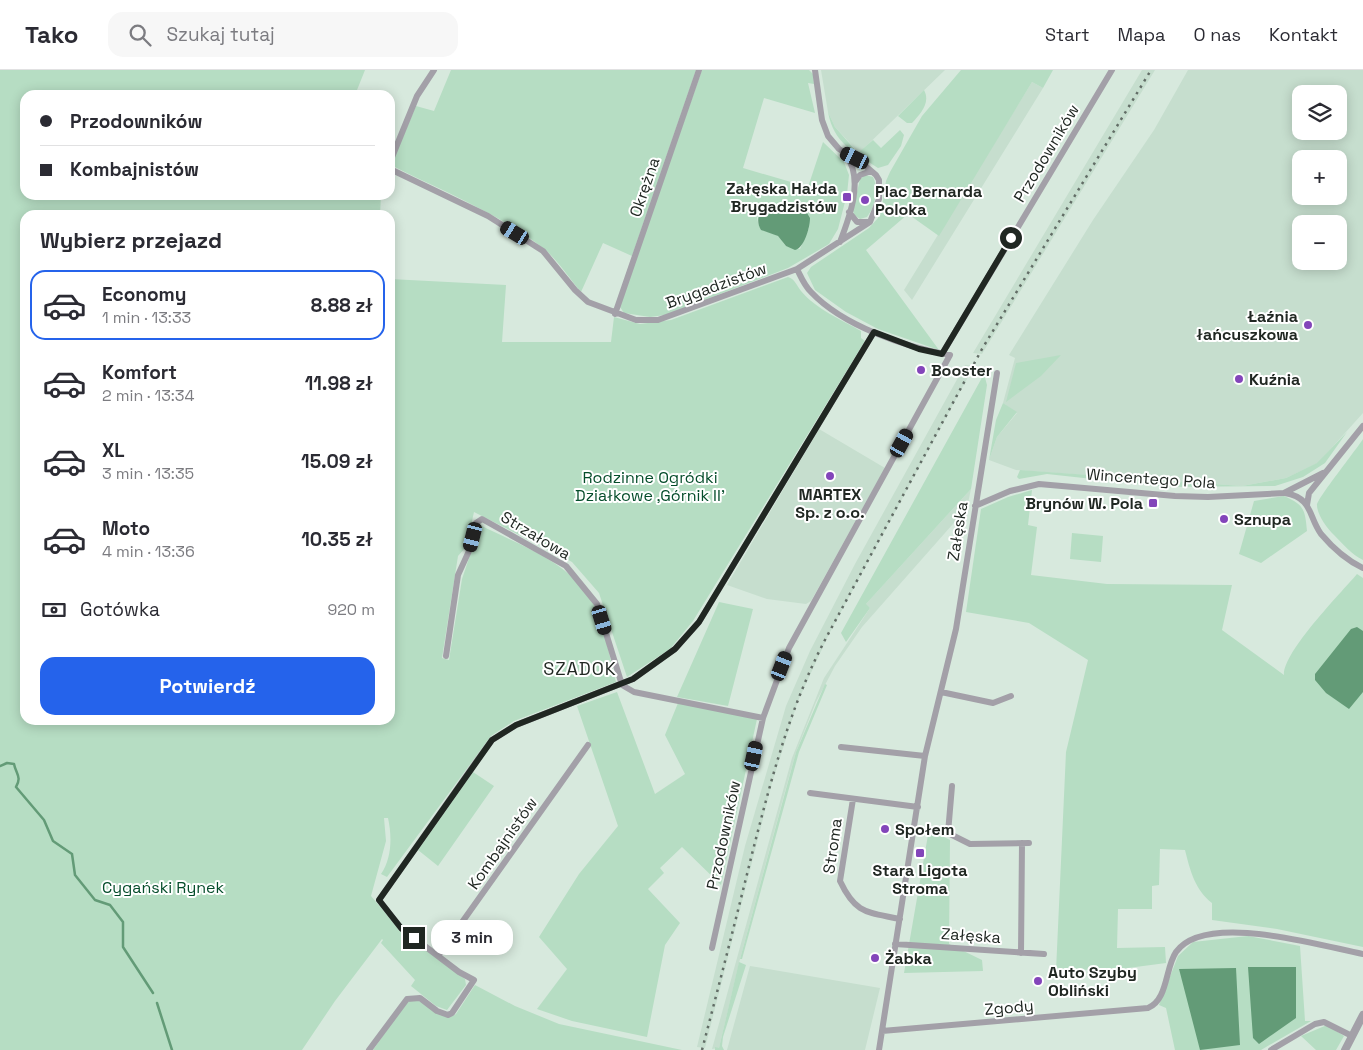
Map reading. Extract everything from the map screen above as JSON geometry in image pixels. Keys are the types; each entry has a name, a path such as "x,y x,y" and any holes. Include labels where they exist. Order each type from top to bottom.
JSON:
{"street":[{"path":"395,150 417,96 434,70"},
{"name":"Okrężna","path":"614,314 699,70"},
{"path":"815,70 825,129 832,142 845,154 876,174 880,186 876,210 870,222 856,222 849,212"},
{"name":"Przodowników","path":"712,948 763,718 793,640 950,355 942,354 1112,70"},
{"path":"840,242 855,182 853,167 845,154"},
{"name":"Brygadzistów","path":"395,171 488,216 543,251 575,290 588,302 614,314 646,320 669,317 797,269 870,222"},
{"path":"855,182 860,175 871,171"},
{"path":"797,269 805,285 823,303 874,332 910,346 942,354"},
{"path":"369,1050 403,1001 410,997 420,998 443,1014 452,1013 474,980 401,928 379,900 492,740 516,725 622,685 675,649 699,622 874,332"},
{"name":"Załęska","path":"879,1050 925,756 956,629 997,373"},
{"name":"Wincentego Pola","path":"1307,505 1309,493 1323,473 1363,426"},
{"name":"Wincentego Pola","path":"975,506 1010,491 1039,484 1185,497 1284,493 1323,473"},
{"path":"1284,493 1296,495 1307,505 1324,537 1346,557 1363,568"},
{"name":"Strzałowa","path":"446,656 458,575 469,550 476,523 482,519 566,566 597,604 622,685"},
{"path":"622,685 634,692 763,718"},
{"path":"941,692 993,703 1011,696"},
{"name":"Kombajnistów","path":"438,956 588,744"},
{"path":"840,747 925,756"},
{"path":"948,833 952,786"},
{"name":"Stroma","path":"810,793 918,807"},
{"name":"Stroma","path":"853,798 840,881 854,903 864,912 900,919"},
{"path":"914,830 948,833 970,844 1029,843"},
{"path":"1021,953 1022,843"},
{"name":"Zgody","path":"882,1030 1148,1008 1156,1003 1160,996 1176,952 1187,942 1209,933 1246,932 1363,954"},
{"name":"Załęska","path":"895,944 1044,954"},
{"path":"1345,1050 1363,1014"},
{"path":"1270,1050 1315,1024 1324,1022 1352,1036"}],"shaded area":[{"path":"821,70 945,70 859,153 835,127 828,112"},
{"path":"1142,70 1155,70 982,354 973,353"},
{"path":"1188,70 1363,70 1363,413 1318,463 1286,478 1242,486 1016,470 989,460 997,437 1017,413 1003,403 1015,358 1009,355 1093,220 1154,130"},
{"path":"1032,82 1043,88 912,300 904,290"},
{"path":"786,202 801,203 810,218 806,237 801,246 795,250 786,246 778,236 761,230 759,224 758,217 760,213"},
{"path":"965,365 974,366 829,634 798,701 772,783 705,1048 697,1047 745,846 786,706 810,651 855,564"},
{"path":"819,429 885,468 811,601 806,604 767,599 727,585"},
{"path":"971,489 967,508 862,627 835,666 816,702 796,752 787,784 740,959 719,1048 712,1049 792,758 824,678 870,608 865,605"},
{"path":"1357,627 1363,631 1363,692 1349,709 1326,693 1315,680 1315,674 1351,629"},
{"path":"750,966 880,988 865,1050 727,1050"},
{"path":"1248,967 1296,967 1296,1018 1259,1044 1253,1038"},
{"path":"1236,968 1240,1045 1200,1050 1179,969"}],"green space":[{"path":"0,70 365,70 357,90 20,90 20,200 381,200 380,210 20,210 20,725 395,725 395,279 506,285 502,342 611,342 614,317 640,324 671,320 788,277 814,303 861,331 861,338 865,341 693,621 670,649 627,677 599,593 572,562 474,512 466,547 458,556 442,658 449,660 462,579 480,525 555,563 580,585 595,606 599,616 616,682 514,721 491,736 387,877 381,874 385,868 390,847 388,818 384,818 386,841 371,896 400,930 465,979 466,985 447,1010 436,1006 411,986 415,980 381,943 382,939 335,1001 302,1050 0,1050"},
{"path":"451,70 696,70 632,256 603,243 581,292 554,258 526,235 489,213 395,167 395,156 416,106 434,111"},
{"path":"702,70 809,70 813,74 814,84 808,83 815,113 764,98 743,168 808,187 823,142 844,162 849,175 847,194 838,229 829,244 788,268 665,315 650,317 624,313 620,307","holes":["786,202 809,228 800,249 786,246 778,236 764,231 760,227 757,217 766,209"]},
{"path":"961,70 1053,70 1043,88 1032,82 939,236 908,214 866,250 939,350 878,329 846,312 815,290 807,273 811,267 869,228 878,218 886,181 890,172 922,116"},
{"path":"924,90 926,99 924,108 912,123 907,123 898,116"},
{"path":"828,112 835,127 858,153 873,140 881,148 900,130 904,135 901,146 888,165 878,168 846,146 835,132"},
{"path":"866,175 873,177 875,182 875,198 867,217 860,219 854,215 853,210 860,179"},
{"path":"1061,355 1041,376 1006,402 1016,363"},
{"path":"984,374 987,385 971,489 866,604 870,608 846,642 841,633"},
{"path":"1003,403 1017,412 997,437 989,460 996,420"},
{"path":"1347,432 1325,463 1303,477 1275,486 1166,487 1047,474 1019,479 1017,477 1020,470 1242,486 1286,478 1317,463"},
{"path":"1363,439 1363,560 1344,546 1328,529 1317,509 1317,505"},
{"path":"1032,490 1028,525 1037,527 1031,575 1107,584 1232,585 1222,630 1284,675 1286,665 1293,652 1314,623 1357,574 1363,578 1363,947 1277,929 1212,920 1212,903 1197,886 1185,850 1160,849 1159,885 1152,886 1152,909 1118,909 1117,948 1165,947 1166,963 1128,968 1056,971 1066,752 1088,660 1029,623 966,612 981,509 1008,497"},
{"path":"1284,496 1300,505 1304,513 1307,531 1261,563 1239,554 1254,501"},
{"path":"1072,533 1103,536 1101,562 1070,559"},
{"path":"719,602 753,609 728,706 677,697"},
{"path":"825,684 827,685 799,752 742,959 740,959 796,752"},
{"path":"617,692 655,794 685,774 665,735 678,703 757,719 721,885 682,847 660,868 664,873 648,889 680,923 665,945 647,1037 572,1021 537,1009 567,969 539,937 579,874 618,826 577,706"},
{"path":"473,772 494,786 438,866 418,850"},
{"path":"928,835 942,836 950,840 949,944 982,960 983,971 904,973"},
{"path":"1248,936 1300,946 1305,1021 1311,1021 1261,1050 1175,1050 1166,1008 1159,1005 1178,956 1193,942"},
{"path":"739,962 746,965 723,1037 722,1046 724,1050 715,1050 715,1047 719,1048"},
{"path":"475,985 515,1006 559,1024 682,1050 373,1050 406,1003 413,1000 419,1001 443,1016 449,1016 456,1014"},
{"path":"1327,1025 1344,1036 1336,1050 1316,1050 1301,1036"}],"waterway":[{"path":"0,766 7,763 14,764 19,778 16,787 44,820 53,841 72,854 75,875 95,900 110,905 123,922 123,947 153,993"},
{"path":"157,1003 172,1050"}],"railway":[{"path":"702,1050 774,771 792,717 813,664 982,349 1151,70"}],"place":[{"name":"Załęska Hałda Brygadzistów","path":"847,197"},
{"name":"Plac Bernarda Poloka","path":"865,200"},
{"name":"Łaźnia łańcuszkowa","path":"1308,325"},
{"name":"Booster","path":"921,370"},
{"name":"Kuźnia","path":"1239,379"},
{"name":"MARTEX Sp. z o.o.","path":"830,476"},
{"name":"Brynów W. Pola","path":"1153,503"},
{"name":"Sznupa","path":"1224,519"},
{"name":"Społem","path":"885,829"},
{"name":"Stara Ligota Stroma","path":"920,853"},
{"name":"Żabka","path":"875,958"},
{"name":"Auto Szyby Obliński","path":"1038,981"}],"district":[{"name":"SZADOK","path":"580,669"}],"route":[{"path":"414,938 401,928 379,900 492,740 516,725 622,685 675,649 699,622 874,332 891,340 942,354 1011,238"}],"park label":[{"name":"Rodzinne Ogródki Działkowe ,Górnik II'","path":"650,486"},
{"name":"Cygański Rynek","path":"163,887"}]}
